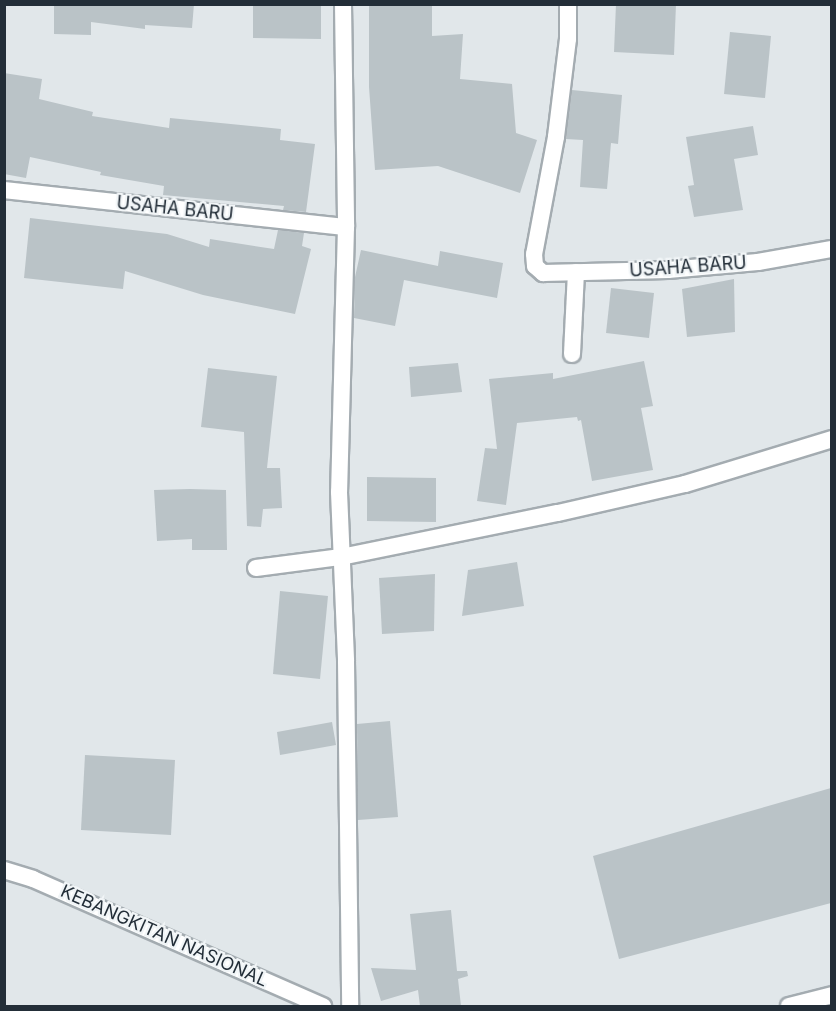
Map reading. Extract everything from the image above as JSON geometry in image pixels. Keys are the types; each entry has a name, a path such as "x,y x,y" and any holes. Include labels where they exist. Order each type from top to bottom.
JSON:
{"street":[{"path":"343,4 346,227 339,492 346,661 350,1006"},
{"name":"USAHA BARU","path":"568,4 568,39 556,137 534,254 535,266 543,273 668,270 758,262 831,249"},
{"name":"USAHA BARU","path":"4,190 346,227"},
{"path":"572,354 576,272"},
{"path":"256,568 341,557 470,532 686,484 831,439"},
{"name":"KEBANGKITAN NASIONAL","path":"4,870 33,879 323,1006"},
{"path":"789,1006 831,994"}],"building":[{"path":"54,4 194,4 192,28 145,25 145,29 91,22 91,35 54,34"},
{"path":"253,4 321,4 321,39 253,38"},
{"path":"369,4 432,4 432,36 463,34 460,79 512,84 516,133 537,140 520,193 438,166 375,170 369,87"},
{"path":"616,4 676,4 674,55 614,52"},
{"path":"730,32 771,36 765,98 724,94"},
{"path":"4,73 42,79 39,99 93,112 92,116 169,128 170,118 281,129 280,140 315,144 306,212 283,210 284,206 163,195 164,186 100,175 101,172 30,157 26,178 4,174"},
{"path":"572,90 622,95 618,144 611,143 607,189 580,187 583,140 566,139"},
{"path":"753,126 758,155 734,159 743,210 694,217 688,186 694,185 686,137"},
{"path":"30,218 167,234 209,247 210,239 274,249 278,230 304,233 302,246 311,249 295,314 203,295 125,271 123,289 24,278"},
{"path":"361,250 438,266 440,251 503,263 497,298 404,280 395,326 354,318 355,277"},
{"path":"734,279 735,332 687,337 682,289"},
{"path":"611,288 654,293 649,338 606,333"},
{"path":"644,361 653,406 641,408 653,470 592,481 581,420 578,421 577,417 517,423 506,505 477,501 485,448 497,449 489,379 553,373 553,379"},
{"path":"458,363 462,392 411,397 409,367"},
{"path":"208,368 277,376 267,468 280,468 282,508 263,509 261,527 247,526 244,432 201,427"},
{"path":"367,477 436,478 436,522 367,521"},
{"path":"154,490 226,490 227,550 192,550 192,539 157,541"},
{"path":"517,562 524,606 462,616 468,570"},
{"path":"435,574 434,631 382,634 379,578"},
{"path":"280,591 328,596 320,679 273,674"},
{"path":"390,721 398,817 358,820 357,724"},
{"path":"332,722 336,745 280,755 277,732"},
{"path":"85,755 175,760 171,835 81,830"},
{"path":"831,788 831,903 619,959 593,856"},
{"path":"451,910 457,971 467,971 468,976 458,979 461,1006 420,1006 418,990 381,1001 371,968 416,970 410,914"}]}
